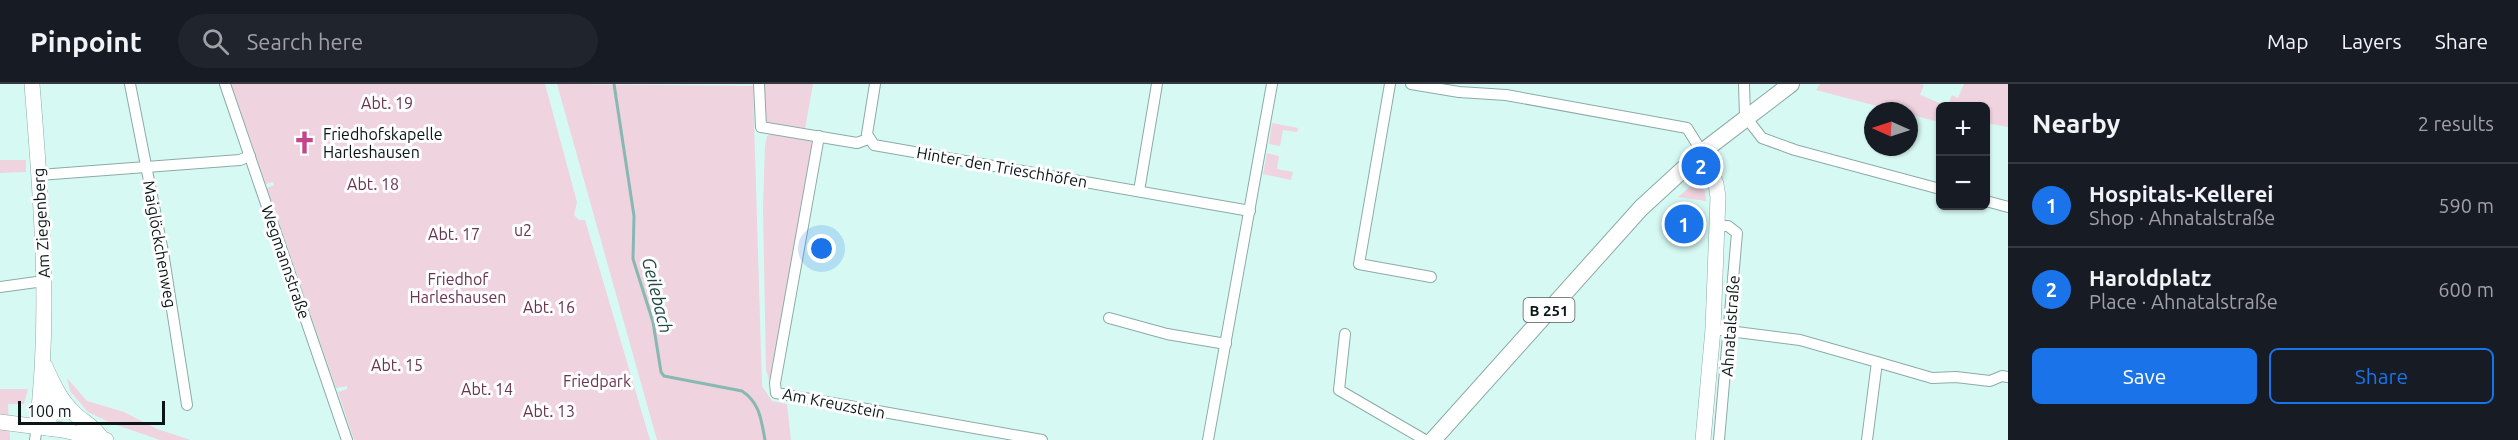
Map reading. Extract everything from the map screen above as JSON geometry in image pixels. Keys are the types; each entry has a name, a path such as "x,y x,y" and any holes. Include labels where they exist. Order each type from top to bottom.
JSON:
{"main road":[{"name":"B 251","path":"1433,440 1641,208 1702,152 1746,116 1791,84"}],"street":[{"name":"Am Ziegenberg","path":"32,84 44,281 42,434"},
{"name":"Maiglöckchenweg","path":"130,84 163,252 187,405"},
{"name":"Wegmannstraße","path":"225,84 347,440"},
{"name":"Hinter den Trieschhöfen","path":"759,84 761,126 857,143 867,134 874,145 1250,211"},
{"path":"867,134 875,84"},
{"path":"1139,191 1157,84"},
{"path":"1208,440 1272,84"},
{"path":"1390,84 1359,264 1431,277"},
{"path":"1412,84 1459,92 1506,95 1687,128 1702,152"},
{"path":"1744,84 1746,116 1762,138 1795,150 1936,188"},
{"name":"Am Kreuzstein","path":"819,136 774,387 776,393 1042,440"},
{"name":"Ahnatalstraße","path":"1702,152 1716,184 1718,226 1704,440"},
{"path":"39,175 240,160 250,156"},
{"path":"1990,202 2008,207"},
{"name":"Ahnatalstraße","path":"1718,226 1728,226 1737,233 1719,440"},
{"path":"0,287 44,281"},
{"path":"1109,318 1167,334 1226,344"},
{"path":"1713,329 1800,340 1932,378 1956,377 1990,381 2002,376 2008,377"},
{"path":"1345,334 1339,390 1425,440"},
{"path":"1867,440 1877,362"},
{"path":"44,363 54,387 65,404 84,422 96,428 104,440"},
{"path":"42,434 54,387"},
{"path":"0,422 42,434 104,440"}],"green space":[{"name":"Friedhof Harleshausen","path":"231,84 545,84 577,202 574,215 579,220 585,220 650,440 354,440 338,392 347,389 347,386 336,388 267,188 274,185 273,182 266,184"},
{"path":"557,84 753,86 762,386 772,401 787,404 791,440 657,440"},
{"path":"760,84 813,84 805,129 766,123"},
{"path":"1820,84 1924,85 1920,95 1937,102 1936,120 1918,116 1918,102 1864,103 1816,90"},
{"path":"1964,84 2008,84 2008,127 1990,124 1990,102 1949,102 1952,95 1958,98"},
{"path":"1272,123 1298,128 1297,132 1283,130 1280,146 1269,144"},
{"path":"778,132 804,137 812,142 812,150 772,380 769,380 766,370 763,208 765,146 767,136"},
{"path":"1267,153 1279,156 1277,169 1293,172 1291,180 1263,174"},
{"path":"0,160 26,160 26,172 0,173"},
{"path":"1696,182 1705,191 1706,201 1678,197"},
{"path":"67,378 87,401 124,412 157,429 191,440 160,440 111,423 88,412 70,391"},
{"path":"0,389 28,389 24,404 8,404 10,440 0,440"}],"waterway":[{"name":"Geilebach","path":"614,84 634,216 633,259 653,322 661,372 664,376 742,391 756,406 765,440"}],"place":[{"name":"Friedhofskapelle Harleshausen","path":"305,143"},
{"name":"Haroldplatz","path":"1701,166"},
{"name":"Hospitals-Kellerei","path":"1684,224"}],"park label":[{"name":"Abt. 19","path":"387,103"},
{"name":"Abt. 18","path":"373,184"},
{"name":"u2","path":"523,230"},
{"name":"Abt. 17","path":"454,234"},
{"name":"Abt. 16","path":"549,307"},
{"name":"Abt. 15","path":"397,365"},
{"name":"Friedpark","path":"597,381"},
{"name":"Abt. 14","path":"487,389"},
{"name":"Abt. 13","path":"549,411"}]}
